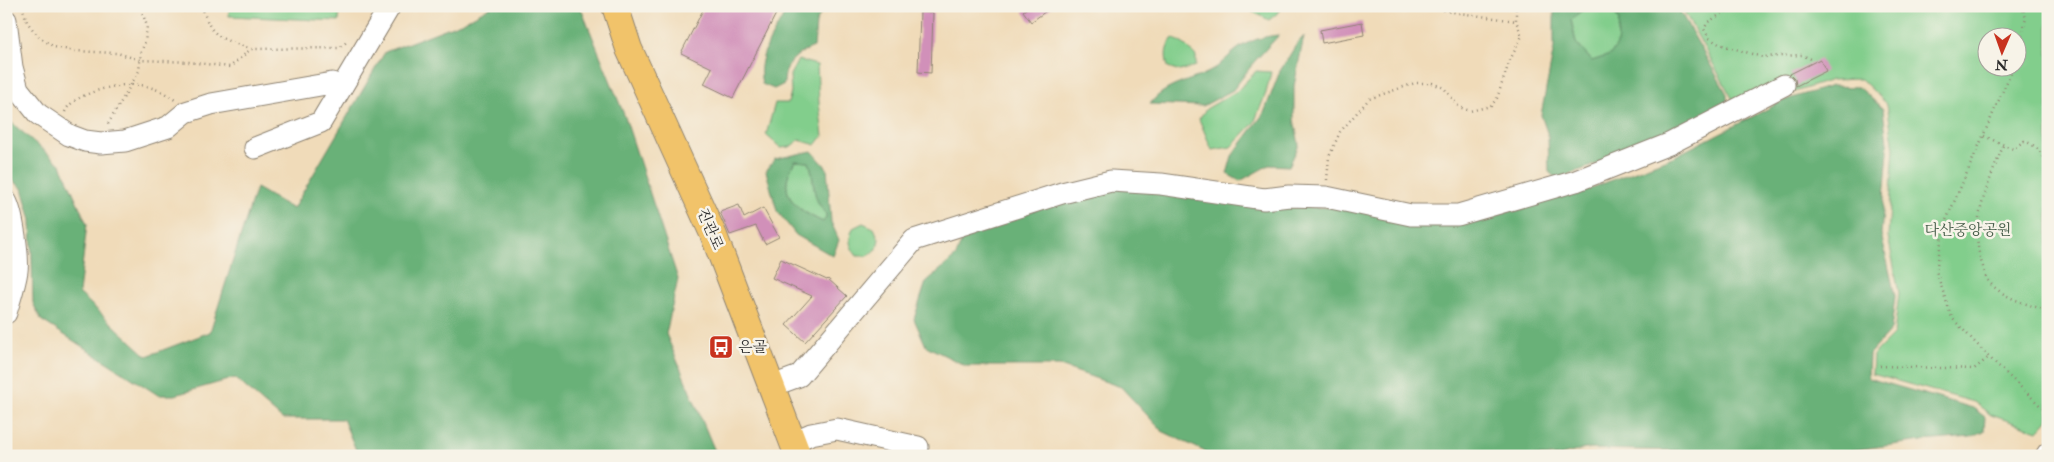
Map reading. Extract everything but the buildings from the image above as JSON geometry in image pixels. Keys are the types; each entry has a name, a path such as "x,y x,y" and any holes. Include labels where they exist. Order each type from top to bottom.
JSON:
{"main road":[{"name":"진관로","path":"614,6 629,49 714,236 796,449"}],"street":[{"path":"255,148 321,122 390,6"},
{"path":"6,20 12,67 18,89 38,114 69,135 101,143 125,141 168,127 186,112 212,104 332,82 342,87"},
{"path":"772,386 799,376 914,240 1062,193 1111,181 1160,184 1264,199 1289,196 1326,197 1411,215 1458,215 1576,181 1661,148 1784,85"},
{"path":"6,201 9,206 14,234 18,269 6,313"},
{"path":"796,449 811,434 837,429 918,446"}],"path":[{"path":"22,6 26,22 38,36 54,47 75,51 117,53 140,60 189,62 230,67 251,49"},
{"path":"105,130 139,71 147,26 140,6"},
{"path":"202,6 207,25 220,38 251,49 339,48 353,37"},
{"path":"1441,6 1444,11 1516,21"},
{"path":"1326,197 1329,157 1340,132 1369,99 1415,83 1432,84 1444,88 1459,107 1470,111 1491,106 1497,98 1510,60 1522,36 1516,21 1516,6"},
{"path":"1735,6 1708,22 1704,29 1709,38 1719,44 1762,57 1802,55 1811,58"},
{"path":"2022,6 2026,18 2024,28"},
{"path":"2009,78 1944,225 1936,271 1952,318 1989,357 2048,413"},
{"path":"64,117 67,108 76,100 98,89 132,84 160,90 176,101 186,112"},
{"path":"1983,136 2013,149 2024,141 2034,144 2042,152 2048,167"},
{"path":"2003,146 1980,210 1978,232 1979,256 1987,279 2002,292 2026,305 2048,310"},
{"path":"1880,366 1974,369 1989,357"}],"green space":[{"path":"229,6 340,6 339,21 229,16"},
{"path":"492,6 580,6 625,117 678,279 666,334 717,456 363,456 356,450 343,419 282,419 235,378 175,395 158,395 41,320 33,303 31,220 22,188 6,175 6,118 61,165 87,224 79,293 147,356 210,332 256,188 293,209 385,52 463,22"},
{"path":"788,6 824,6 816,23 814,47 792,60 786,70 784,84 774,89 762,84 762,63 768,44"},
{"path":"1241,6 1283,6 1269,20"},
{"path":"1556,6 1587,6 1571,20 1576,43 1592,61 1610,55 1617,45 1619,20 1609,6 1677,6 1727,94 1727,104 1665,138 1557,179 1549,172 1548,135 1541,115 1554,48 1554,13"},
{"path":"1587,6 1609,6 1619,20 1617,45 1610,55 1592,61 1576,43 1571,19"},
{"name":"다산중앙공원","path":"1681,6 2048,6 2048,420 2038,431 1991,415 1974,402 1872,374 1873,355 1894,334 1899,293 1888,236 1894,148 1887,104 1861,79 1832,80 1782,96 1743,118"},
{"path":"1279,35 1255,61 1233,90 1203,106 1150,104 1156,97 1170,88 1214,69 1245,44"},
{"path":"1304,36 1294,86 1294,119 1299,145 1289,166 1269,165 1240,181 1227,174 1232,156 1264,113 1280,71 1296,45"},
{"path":"1173,38 1185,45 1196,56 1196,66 1180,71 1168,67 1166,52"},
{"path":"798,60 817,65 823,136 816,145 799,140 790,147 781,148 766,135 775,103 788,103 791,92 790,75"},
{"path":"1256,71 1271,72 1266,93 1254,123 1231,147 1212,150 1199,119 1206,109 1237,91"},
{"path":"1832,86 1859,87 1883,109 1888,151 1881,234 1895,296 1891,330 1869,354 1868,378 1973,408 1985,417 1984,431 1971,437 1922,441 1808,456 1754,456 1712,451 1585,449 1558,456 1214,456 1162,431 1121,387 1060,366 966,366 926,346 914,319 926,282 956,256 965,231 1113,187 1266,208 1526,205 1581,192 1675,156 1785,100"},
{"path":"812,151 827,168 831,222 839,240 833,256 796,235 777,211 766,171 775,159","holes":["795,161 809,162 815,195 826,213 826,218 823,222 796,205 787,191 789,172"]},
{"path":"795,161 809,162 818,202 826,213 826,218 823,222 796,205 787,191 789,172"},
{"path":"863,223 874,228 879,239 877,249 867,256 857,256 852,249 850,236 853,228"}],"place":[{"name":"은골","path":"721,347"}]}
